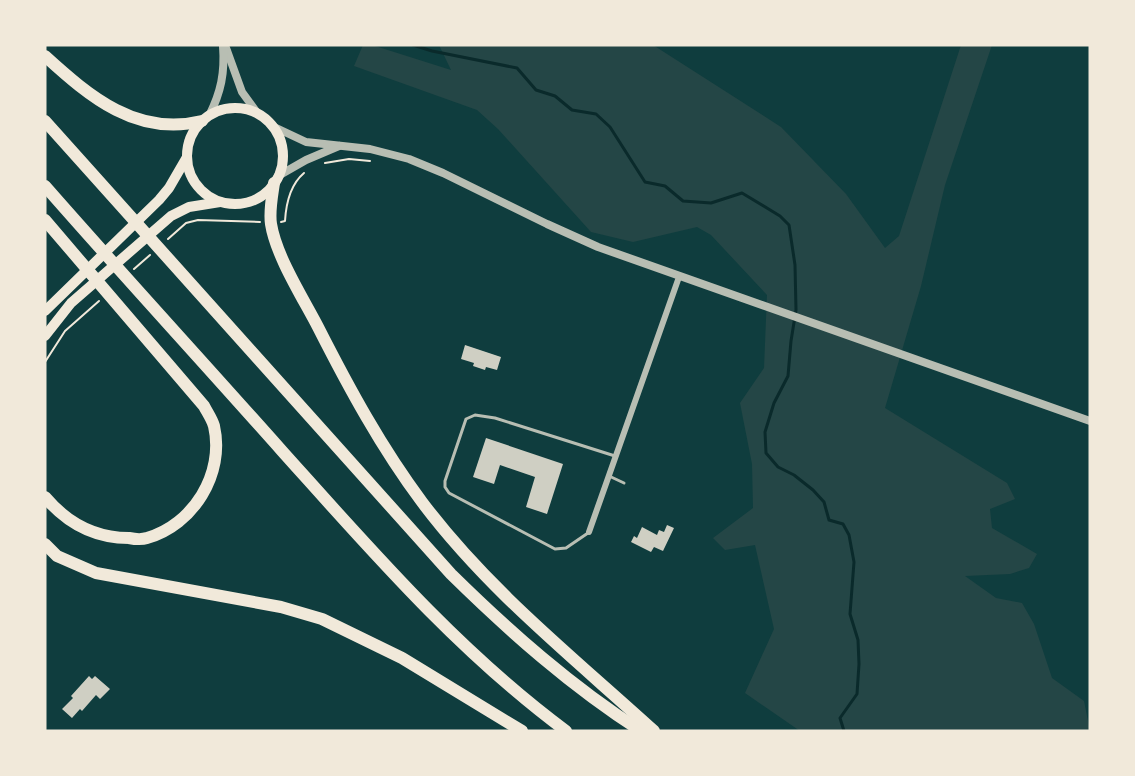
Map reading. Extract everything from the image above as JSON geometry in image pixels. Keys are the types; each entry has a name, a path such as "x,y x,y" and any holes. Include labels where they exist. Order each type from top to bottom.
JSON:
{"highway":[{"path":"45,56 76,84 110,108 133,118 156,124 177,125 206,118"},
{"path":"45,121 451,574 557,671 641,731"},
{"path":"276,180 271,222 273,234 353,396 400,471 436,520 502,593 534,625 654,731"},
{"path":"45,186 376,557 441,625 518,695 566,731"},
{"path":"45,220 204,405 214,426 216,447 213,471 204,493 188,514 167,530 145,539 97,534 76,525 63,516 45,497"},
{"path":"45,544 57,556 96,573 281,607 322,619 402,658 522,731"}],"main road":[{"path":"45,311 159,200 169,188 187,157 191,137 206,118 221,110 246,109 258,114 272,126 279,137 282,163 276,180 263,195 250,202 235,204 220,202 189,207 171,216 71,303 45,336"},
{"path":"187,157 189,172 196,185 207,195 220,202"}],"street":[{"path":"224,45 243,92 258,114"},
{"path":"206,118 220,90 223,77 224,45"},
{"path":"272,126 306,142 370,149 409,159 444,173 598,247 1090,422"},
{"path":"276,180 306,160 341,146"},
{"path":"589,532 679,277"}],"lane":[{"path":"589,532 566,548 555,549 449,493 445,487 445,481 466,419 475,415 495,418 616,457"},
{"path":"609,476 624,483"}],"path":[{"path":"322,163 349,159 370,161"},
{"path":"280,222 285,221 290,195 297,178 306,171"},
{"path":"168,238 186,223 198,220 263,222"},
{"path":"134,269 151,254"},
{"path":"45,362 65,331 99,300"}],"shaded area":[{"path":"363,45 372,45 451,70 439,45 653,45 781,127 846,194 885,248 899,236 961,45 992,45 945,185 921,286 885,408 1007,483 1015,499 990,509 992,528 1037,554 1029,568 1010,574 965,576 996,598 1022,603 1034,624 1052,678 1084,701 1090,731 800,731 745,693 774,629 755,545 725,550 713,538 753,508 752,464 740,403 764,368 767,295 711,235 697,227 633,242 591,232 498,129 477,110 354,66"}],"building":[{"path":"465,345 501,357 497,370 486,367 485,370 461,359"},
{"path":"486,438 563,464 547,514 526,507 535,477 500,465 494,484 473,477"},
{"path":"667,525 674,528 663,551 654,547 651,552 631,542 634,536 637,538 642,527 657,535 659,530 664,532"},
{"path":"89,676 92,679 95,676 110,689 100,699 96,695 82,711 80,709 72,718 62,709"}],"waterway":[{"path":"413,45 517,68 536,90 555,96 572,110 596,114 610,127 645,182 665,186 683,201 711,203 742,193 780,216 789,225 795,265 796,310 788,376 774,403 765,432 766,453 778,467 794,475 813,490 824,502 829,520 843,524 849,535 854,562 850,614 858,640 859,664 857,694 840,718 844,731"}]}
